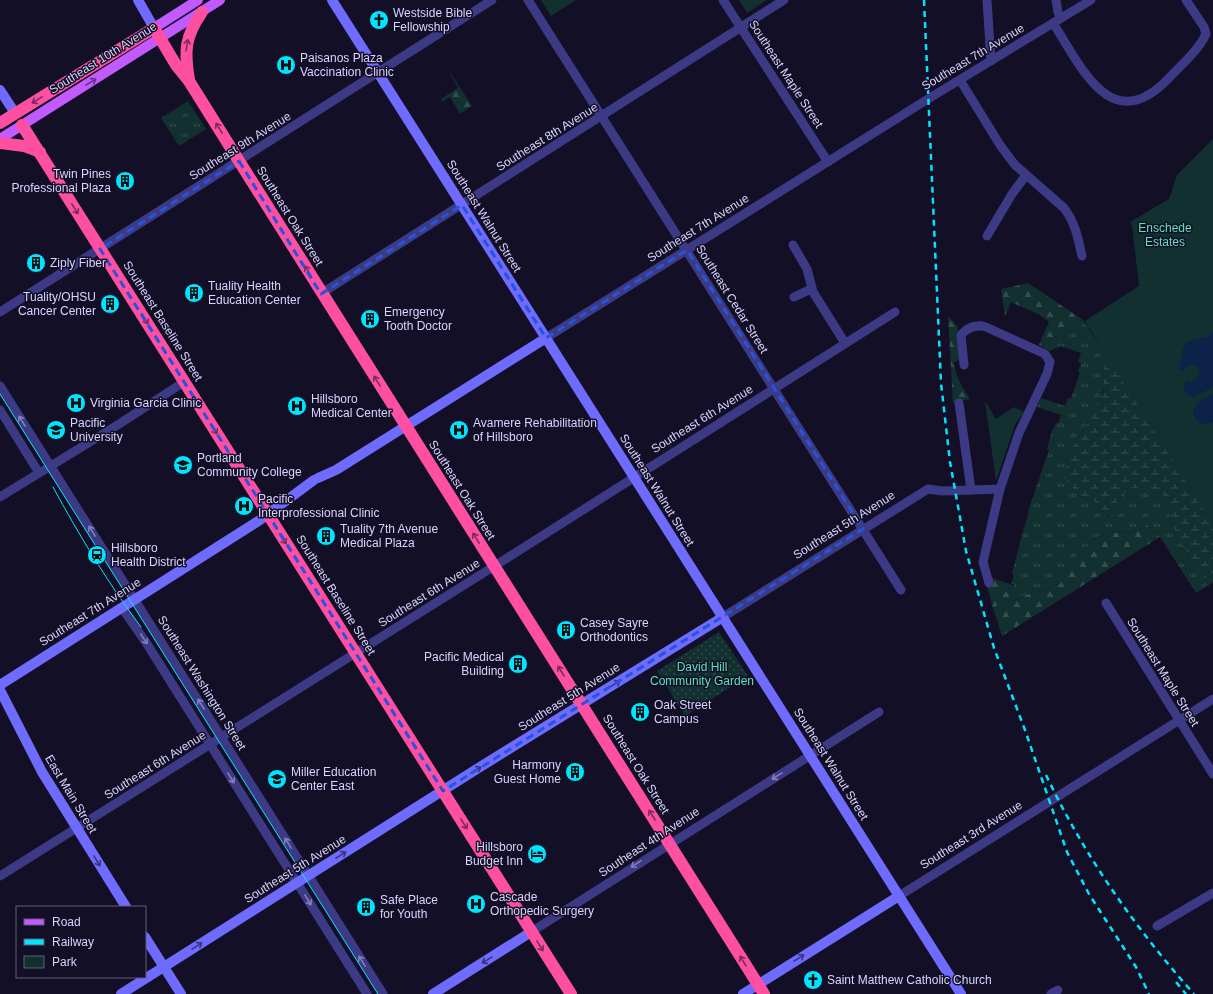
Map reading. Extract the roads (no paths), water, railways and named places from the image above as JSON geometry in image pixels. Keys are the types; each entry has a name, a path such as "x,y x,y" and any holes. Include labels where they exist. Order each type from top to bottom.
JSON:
{"highway":[{"path":"189,81 186,56 187,40 191,28 202,12"},
{"name":"Southeast Oak Street","path":"157,33 176,65 189,81 761,989"},
{"name":"Southeast 10th Avenue","path":"0,123 15,113 157,33"},
{"name":"Southeast Baseline Street","path":"22,125 571,994"},
{"path":"0,143 24,146 40,152"}],"main road":[{"name":"Southeast 10th Avenue","path":"0,140 157,33 198,0"},
{"name":"Southeast 10th Avenue","path":"157,33 202,12 220,0"},
{"name":"Southeast Baseline Street","path":"15,113 22,125"}],"street":[{"name":"Southeast Oak Street","path":"138,0 157,33"},
{"name":"Southeast Walnut Street","path":"332,0 961,994"},
{"name":"Southeast 9th Avenue","path":"0,312 492,0"},
{"name":"Southeast Cedar Street","path":"528,0 901,590"},
{"name":"Southeast Maple Street","path":"723,0 828,162"},
{"name":"Southeast 8th Avenue","path":"322,293 784,0"},
{"path":"987,0 991,61"},
{"path":"1056,0 1058,12 1057,20 1091,82 1101,92 1115,100 1134,100 1152,94 1201,44 1206,34 1204,27 1186,0"},
{"name":"Southeast 7th Avenue","path":"0,685 268,514 316,479 336,470 828,162 1091,0"},
{"path":"960,80 1000,145 1026,175 1070,215 1074,224 1082,256"},
{"name":"Southeast Baseline Street","path":"0,90 15,113"},
{"path":"987,236 1012,194 1026,175"},
{"path":"793,245 807,269 812,289 845,343"},
{"path":"794,297 812,289"},
{"name":"Southeast 6th Avenue","path":"0,876 895,312"},
{"path":"964,365 960,344 961,335 973,326 979,325 1045,354 1050,362 1047,374 1019,433 1000,489 984,562 989,583"},
{"path":"0,497 184,382"},
{"name":"Southeast Washington Street","path":"0,386 383,994"},
{"path":"960,402 971,490"},
{"path":"0,410 39,473"},
{"name":"Southeast 5th Avenue","path":"146,978 928,489 942,491 1000,489"},
{"name":"Southeast Maple Street","path":"1106,603 1213,774"},
{"path":"122,608 147,644 211,744 367,994"},
{"name":"East Main Street","path":"0,690 42,772 125,906"},
{"name":"Southeast 3rd Avenue","path":"743,994 761,989 899,896 1213,699"},
{"name":"Southeast 4th Avenue","path":"433,994 669,843 879,712"},
{"path":"1157,926 1213,893"},
{"path":"146,939 181,994"},
{"name":"Southeast 5th Avenue","path":"121,994 146,978"}],"water":[{"path":"1213,331 1213,387 1194,397 1186,395 1184,387 1186,380 1191,382 1196,379 1200,372 1196,365 1188,366 1182,371 1179,370 1183,349 1186,342 1209,336"},
{"path":"1213,394 1213,423 1201,424 1195,418 1193,411 1197,403"}],"tram line":[{"path":"0,394 378,994"},
{"path":"53,487 94,558 141,627"}],"railway":[{"path":"924,0 941,383 950,462 966,551 994,648 1025,730 1067,852 1089,894 1136,967 1149,994"},
{"path":"1046,775 1077,834 1112,890 1151,943 1194,994"},
{"path":"1176,982 1186,994"}],"place":[{"name":"Westside Bible Fellowship","path":"379,20"},
{"name":"Paisanos Plaza Vaccination Clinic","path":"286,65"},
{"name":"Twin Pines Professional Plaza","path":"125,181"},
{"name":"Ziply Fiber","path":"36,263"},
{"name":"Tuality Health Education Center","path":"194,293"},
{"name":"Tuality/OHSU Cancer Center","path":"110,304"},
{"name":"Emergency Tooth Doctor","path":"370,319"},
{"name":"Virginia Garcia Clinic","path":"76,403"},
{"name":"Hillsboro Medical Center","path":"297,406"},
{"name":"Pacific University","path":"56,430"},
{"name":"Avamere Rehabilitation of Hillsboro","path":"459,430"},
{"name":"Portland Community College","path":"183,465"},
{"name":"Pacific Interprofessional Clinic","path":"244,506"},
{"name":"Tuality 7th Avenue Medical Plaza","path":"326,536"},
{"name":"Hillsboro Health District","path":"97,555"},
{"name":"Casey Sayre Orthodontics","path":"566,630"},
{"name":"Pacific Medical Building","path":"518,664"},
{"name":"Oak Street Campus","path":"640,712"},
{"name":"Harmony Guest Home","path":"575,772"},
{"name":"Miller Education Center East","path":"277,779"},
{"name":"Hillsboro Budget Inn","path":"537,854"},
{"name":"Cascade Orthopedic Surgery","path":"476,904"},
{"name":"Safe Place for Youth","path":"366,907"},
{"name":"Saint Matthew Catholic Church","path":"813,980"}],"park label":[{"name":"Enschede Estates","path":"1165,235"},
{"name":"David Hill Community Garden","path":"702,674"}]}
